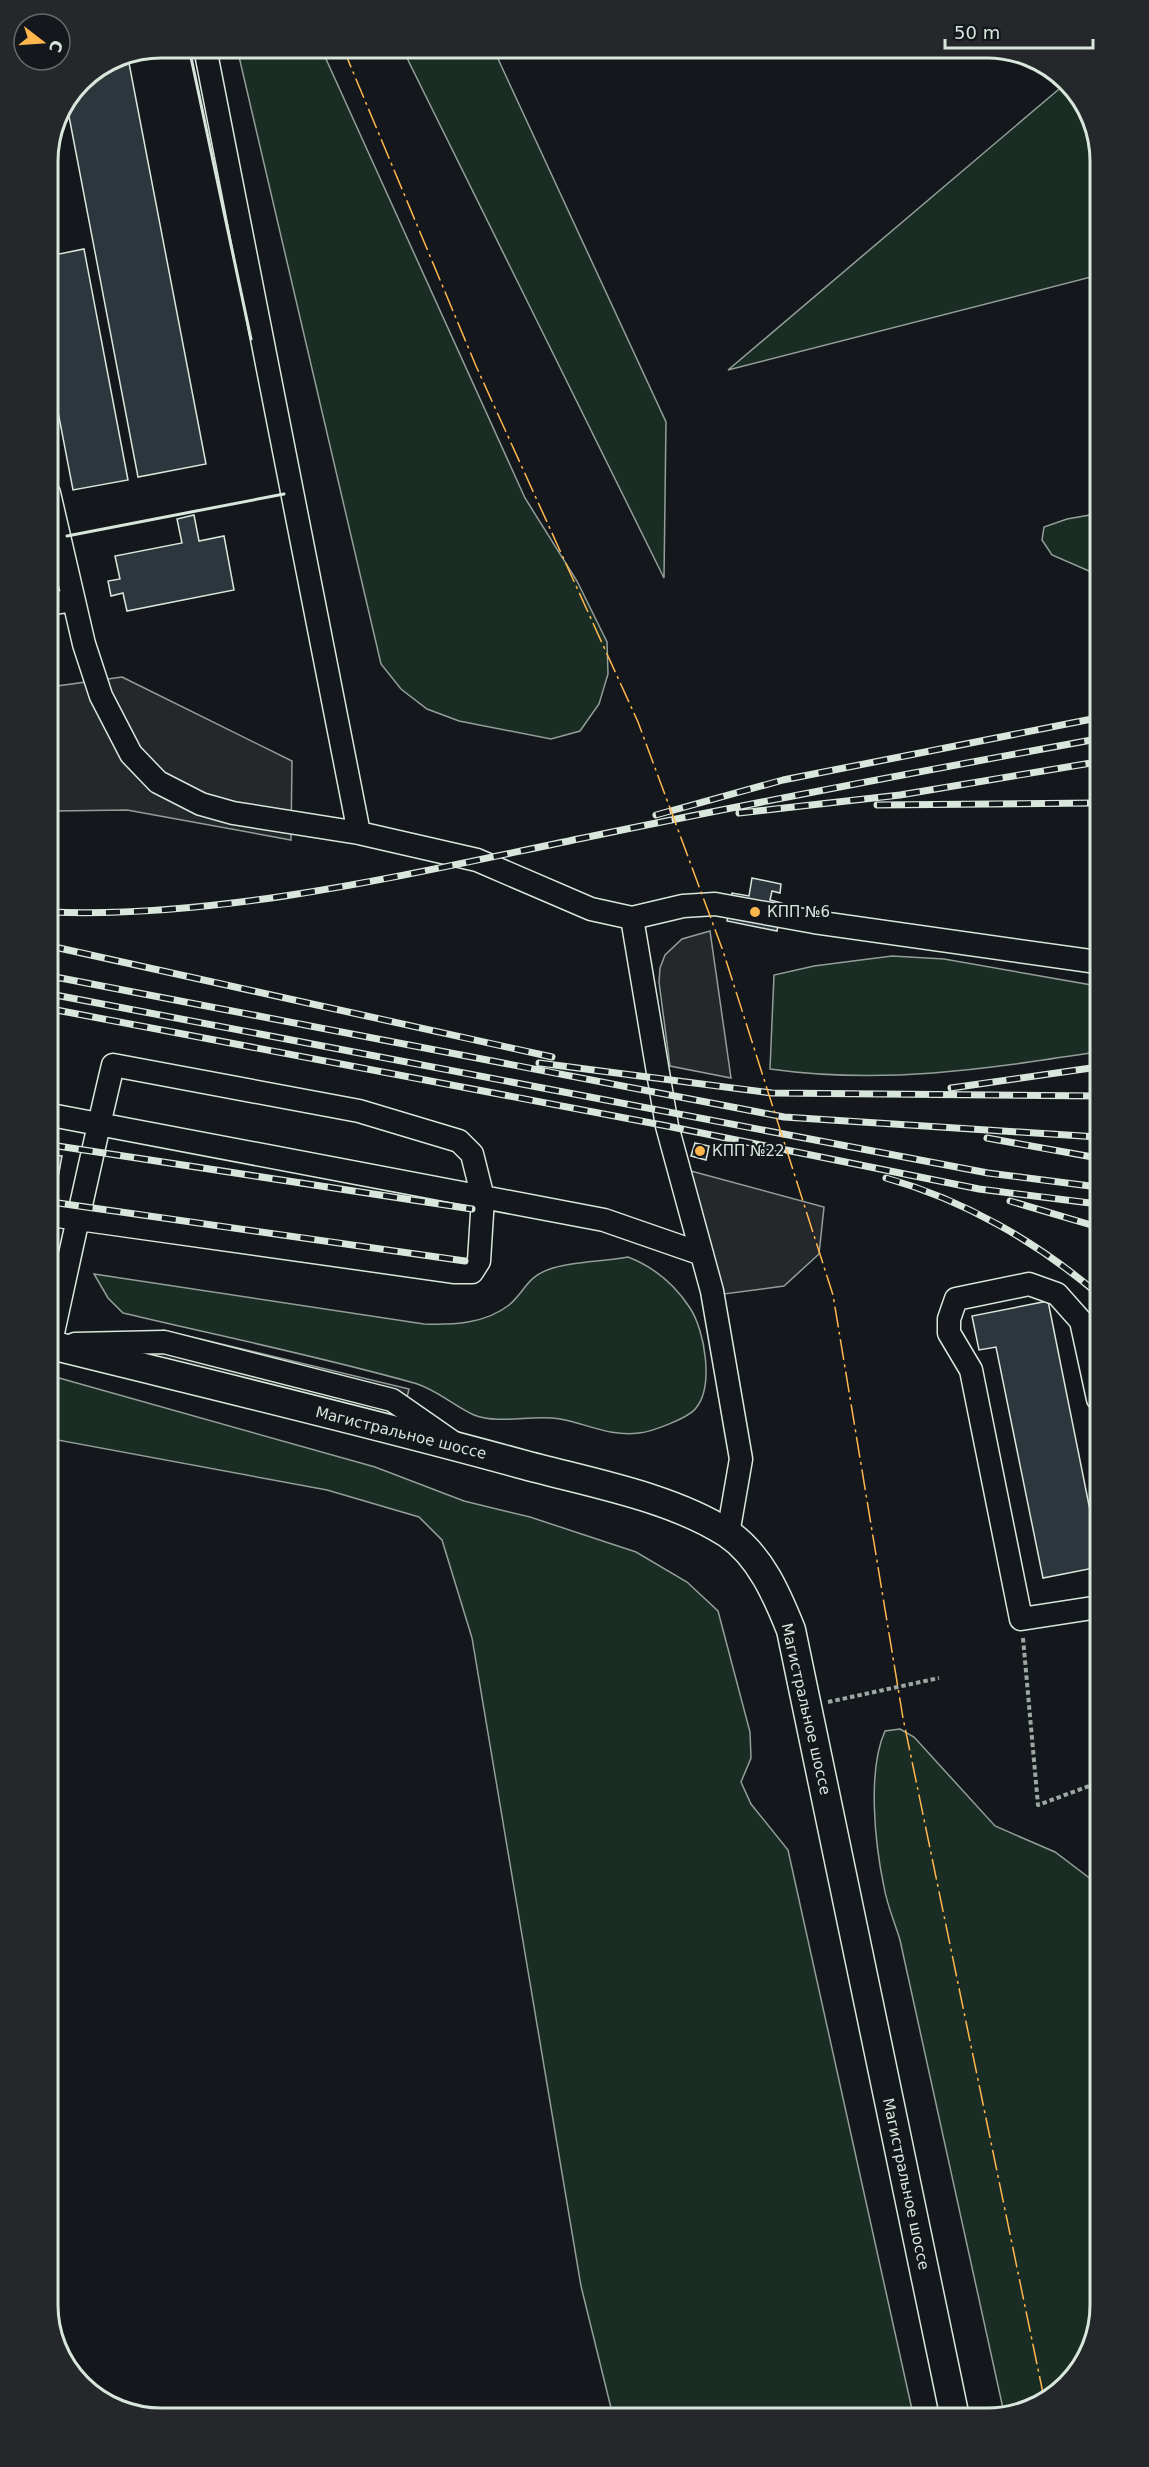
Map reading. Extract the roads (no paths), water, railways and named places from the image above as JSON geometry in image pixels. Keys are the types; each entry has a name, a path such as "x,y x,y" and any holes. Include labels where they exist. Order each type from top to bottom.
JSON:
{"main road":[{"name":"Магистральное шоссе","path":"58,1346 460,1447 688,1512 728,1534 756,1562 776,1592 791,1630 953,2408"}],"lane":[{"path":"207,58 359,833"},
{"path":"59,537 90,668 105,706 131,754 158,782 201,804 233,813 359,833 477,860 591,909 632,918 709,903 822,923 1090,961"},
{"path":"59,602 73,600"},
{"path":"632,918 667,1126 712,1291 741,1459 728,1534"},
{"path":"58,1311 79,1220 99,1122 113,1065 359,1111 459,1141 472,1154 483,1198 480,1261 472,1272 463,1274 79,1220 59,1216"},
{"path":"59,1116 604,1220 702,1254"},
{"path":"1090,1362 1081,1321 1057,1294 1029,1284 956,1299 949,1319 949,1333 971,1370 1021,1619 1090,1608"}],"railway":[{"path":"656,815 783,780 1090,719"},
{"path":"59,912 116,912 184,908 252,901 320,890 906,774 1090,740"},
{"path":"739,813 900,795 1090,763"},
{"path":"877,805 1090,803"},
{"path":"59,948 552,1057"},
{"path":"59,978 784,1117 1090,1136"},
{"path":"59,996 988,1173 1090,1186"},
{"path":"59,1010 667,1126 979,1189 1090,1203"},
{"path":"539,1063 772,1093 1090,1096"},
{"path":"951,1088 1090,1068"},
{"path":"987,1138 1090,1157"},
{"path":"59,1146 472,1209"},
{"path":"886,1178 943,1198 998,1225 1025,1240 1090,1287"},
{"path":"1010,1201 1090,1225"},
{"path":"59,1203 465,1261"}],"place":[{"name":"КПП №6","path":"755,912"},
{"name":"КПП №22","path":"700,1151"}]}
